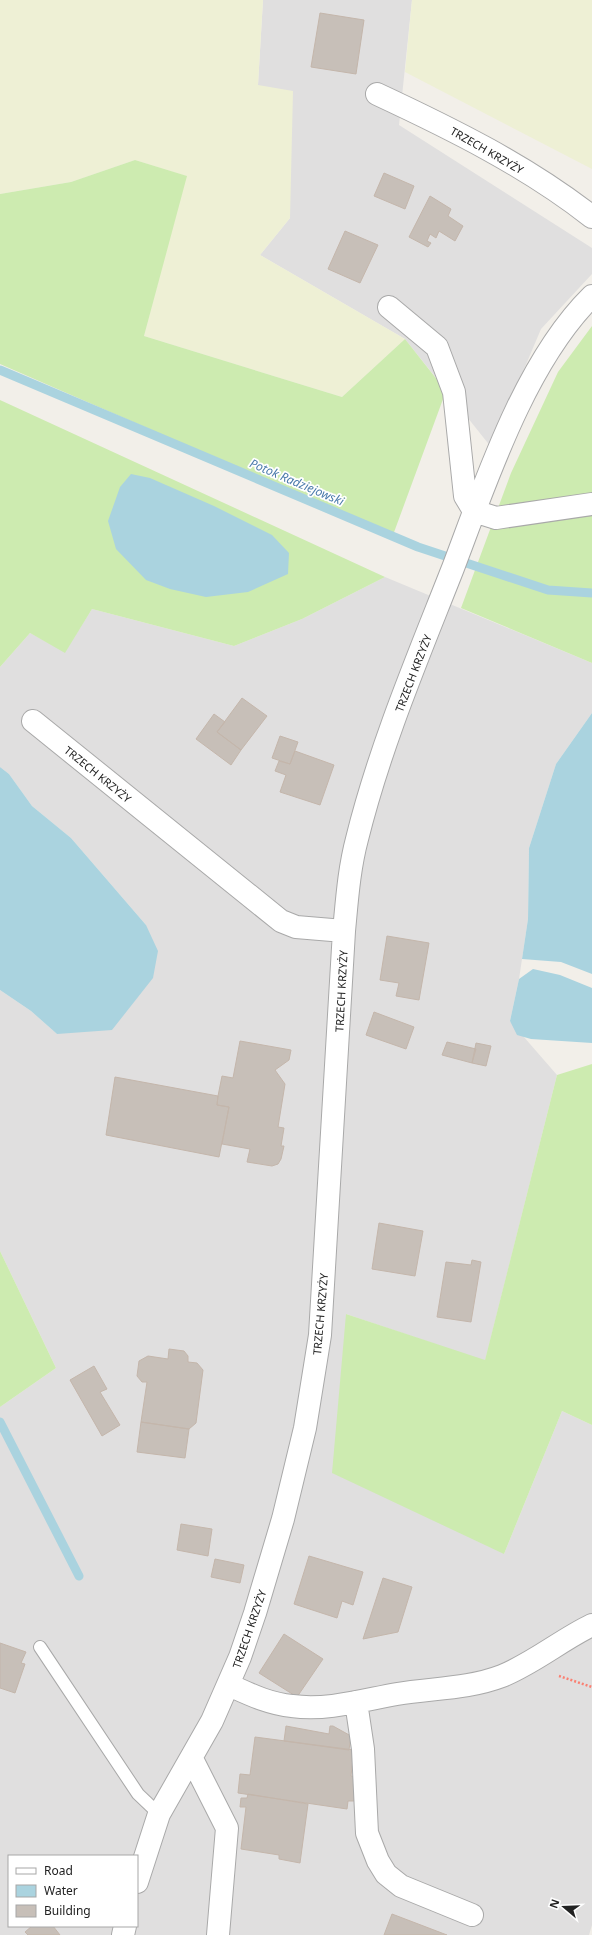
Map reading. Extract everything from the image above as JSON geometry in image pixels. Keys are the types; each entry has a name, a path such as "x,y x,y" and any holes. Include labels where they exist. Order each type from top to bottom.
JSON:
{"street":[{"name":"TRZECH KRZYŻY","path":"377,94 437,122 500,155 570,200 592,217"},
{"name":"TRZECH KRZYŻY","path":"138,1879 159,1814 192,1759 229,1685 255,1613 283,1520 305,1428 320,1335 344,931 349,885 357,839 384,748 474,511 508,430 544,358 566,327 592,296"},
{"path":"389,307 437,347 454,392 465,496 474,511 496,518 592,504"},
{"name":"TRZECH KRZYŻY","path":"33,721 280,921 296,927 344,931"},
{"path":"229,1685 264,1700 291,1706 307,1707 356,1702 398,1694 480,1684 536,1659 592,1625"},
{"path":"356,1702 363,1749 368,1833 378,1861 386,1874 401,1886 472,1915"},
{"path":"192,1759 227,1828 218,1935"}],"lane":[{"path":"40,1647 138,1794 159,1814"}],"path":[{"path":"536,1659 547,1670 592,1687"}],"shaded area":[{"path":"263,0 412,0 399,125 592,248 592,274 541,329 491,447 405,339 260,255 290,218 258,85"},
{"path":"385,577 592,663 592,713 556,764 529,848 528,919 519,979 510,1021 557,1075 485,1361 346,1314 504,1554 562,1411 592,1425 592,1925 589,1935 0,1935 0,1407 56,1368 0,1251 0,990 31,1011 57,1034 146,925 71,838 32,806 9,774 0,767 0,667 30,633 65,652 92,609 234,646 302,619"}],"green space":[{"path":"0,0 263,0 258,85 293,91 290,218 260,255 405,339 342,397 144,336 186,176 135,160 71,182 0,194"},
{"path":"412,0 592,0 592,169 405,72"},
{"path":"135,160 187,176 144,336 342,397 405,339 446,391 393,535 0,364 0,194 71,182"},
{"path":"592,326 592,663 461,608 511,473 558,372"},
{"path":"0,400 385,577 302,619 234,646 92,609 65,653 30,633 0,667"},
{"path":"592,1064 592,1425 562,1411 504,1554 332,1473 346,1314 485,1360 557,1075"},
{"path":"0,1251 56,1368 0,1407"}],"water":[{"path":"131,474 150,478 214,506 272,535 289,553 288,574 248,592 206,597 170,589 146,580 116,549 108,521 120,487"},
{"path":"592,713 592,974 561,962 522,959 528,919 529,848 556,764"},
{"path":"0,767 9,774 32,806 71,838 146,925 158,951 153,978 112,1030 57,1034 31,1011 0,990"},
{"path":"533,969 560,975 592,988 592,1043 531,1039 517,1035 510,1021 519,979"}],"building":[{"path":"320,13 364,20 356,74 311,67"},
{"path":"384,173 414,186 405,209 374,196"},
{"path":"430,196 451,209 448,216 463,226 455,241 439,231 436,238 430,234 427,241 431,243 428,247 409,237"},
{"path":"345,231 378,245 360,283 328,269"},
{"path":"242,698 267,716 241,750 217,732"},
{"path":"214,714 225,722 217,732 241,750 231,765 196,739"},
{"path":"280,736 298,742 290,764 272,758"},
{"path":"295,751 334,765 320,805 280,792 286,775 275,771 279,761 290,764"},
{"path":"387,936 429,943 419,1000 396,996 399,983 380,980"},
{"path":"374,1012 414,1027 406,1049 366,1035"},
{"path":"240,1041 291,1050 289,1060 275,1070 285,1084 278,1127 284,1128 281,1146 284,1146 281,1159 278,1164 272,1166 247,1162 250,1149 222,1144 229,1107 217,1105 218,1096 222,1076 233,1078"},
{"path":"447,1042 476,1049 472,1063 442,1055"},
{"path":"476,1043 491,1046 486,1066 472,1063"},
{"path":"115,1077 218,1096 217,1105 229,1107 219,1157 106,1135"},
{"path":"379,1223 423,1231 415,1276 372,1269"},
{"path":"472,1260 481,1262 471,1322 437,1317 446,1262 471,1265"},
{"path":"169,1349 184,1351 188,1356 188,1362 197,1363 203,1370 196,1423 189,1429 141,1422 147,1382 142,1382 137,1376 139,1361 148,1356 168,1359"},
{"path":"94,1366 107,1389 100,1392 120,1425 102,1436 70,1380"},
{"path":"141,1422 189,1429 185,1458 137,1452"},
{"path":"181,1524 212,1529 208,1556 177,1550"},
{"path":"309,1556 363,1572 353,1605 342,1601 337,1618 294,1604"},
{"path":"215,1559 244,1565 240,1583 211,1577"},
{"path":"383,1578 412,1587 398,1632 363,1639"},
{"path":"284,1634 323,1659 297,1697 259,1673"},
{"path":"0,1643 26,1652 21,1663 25,1664 15,1693 0,1688"},
{"path":"286,1726 329,1734 330,1726 333,1726 351,1736 349,1750 284,1741"},
{"path":"255,1737 354,1750 351,1776 357,1777 354,1801 348,1801 347,1809 238,1793 240,1774 250,1775"},
{"path":"248,1794 308,1804 300,1863 279,1859 279,1855 241,1849 246,1807 240,1807 241,1798 247,1798"},
{"path":"392,1914 447,1935 384,1935"},
{"path":"31,1927 54,1927 60,1935 28,1935 25,1932"}],"waterway":[{"name":"Potok Radziejowski","path":"0,370 418,547 548,590 592,593"},
{"path":"0,1422 79,1576"}]}
